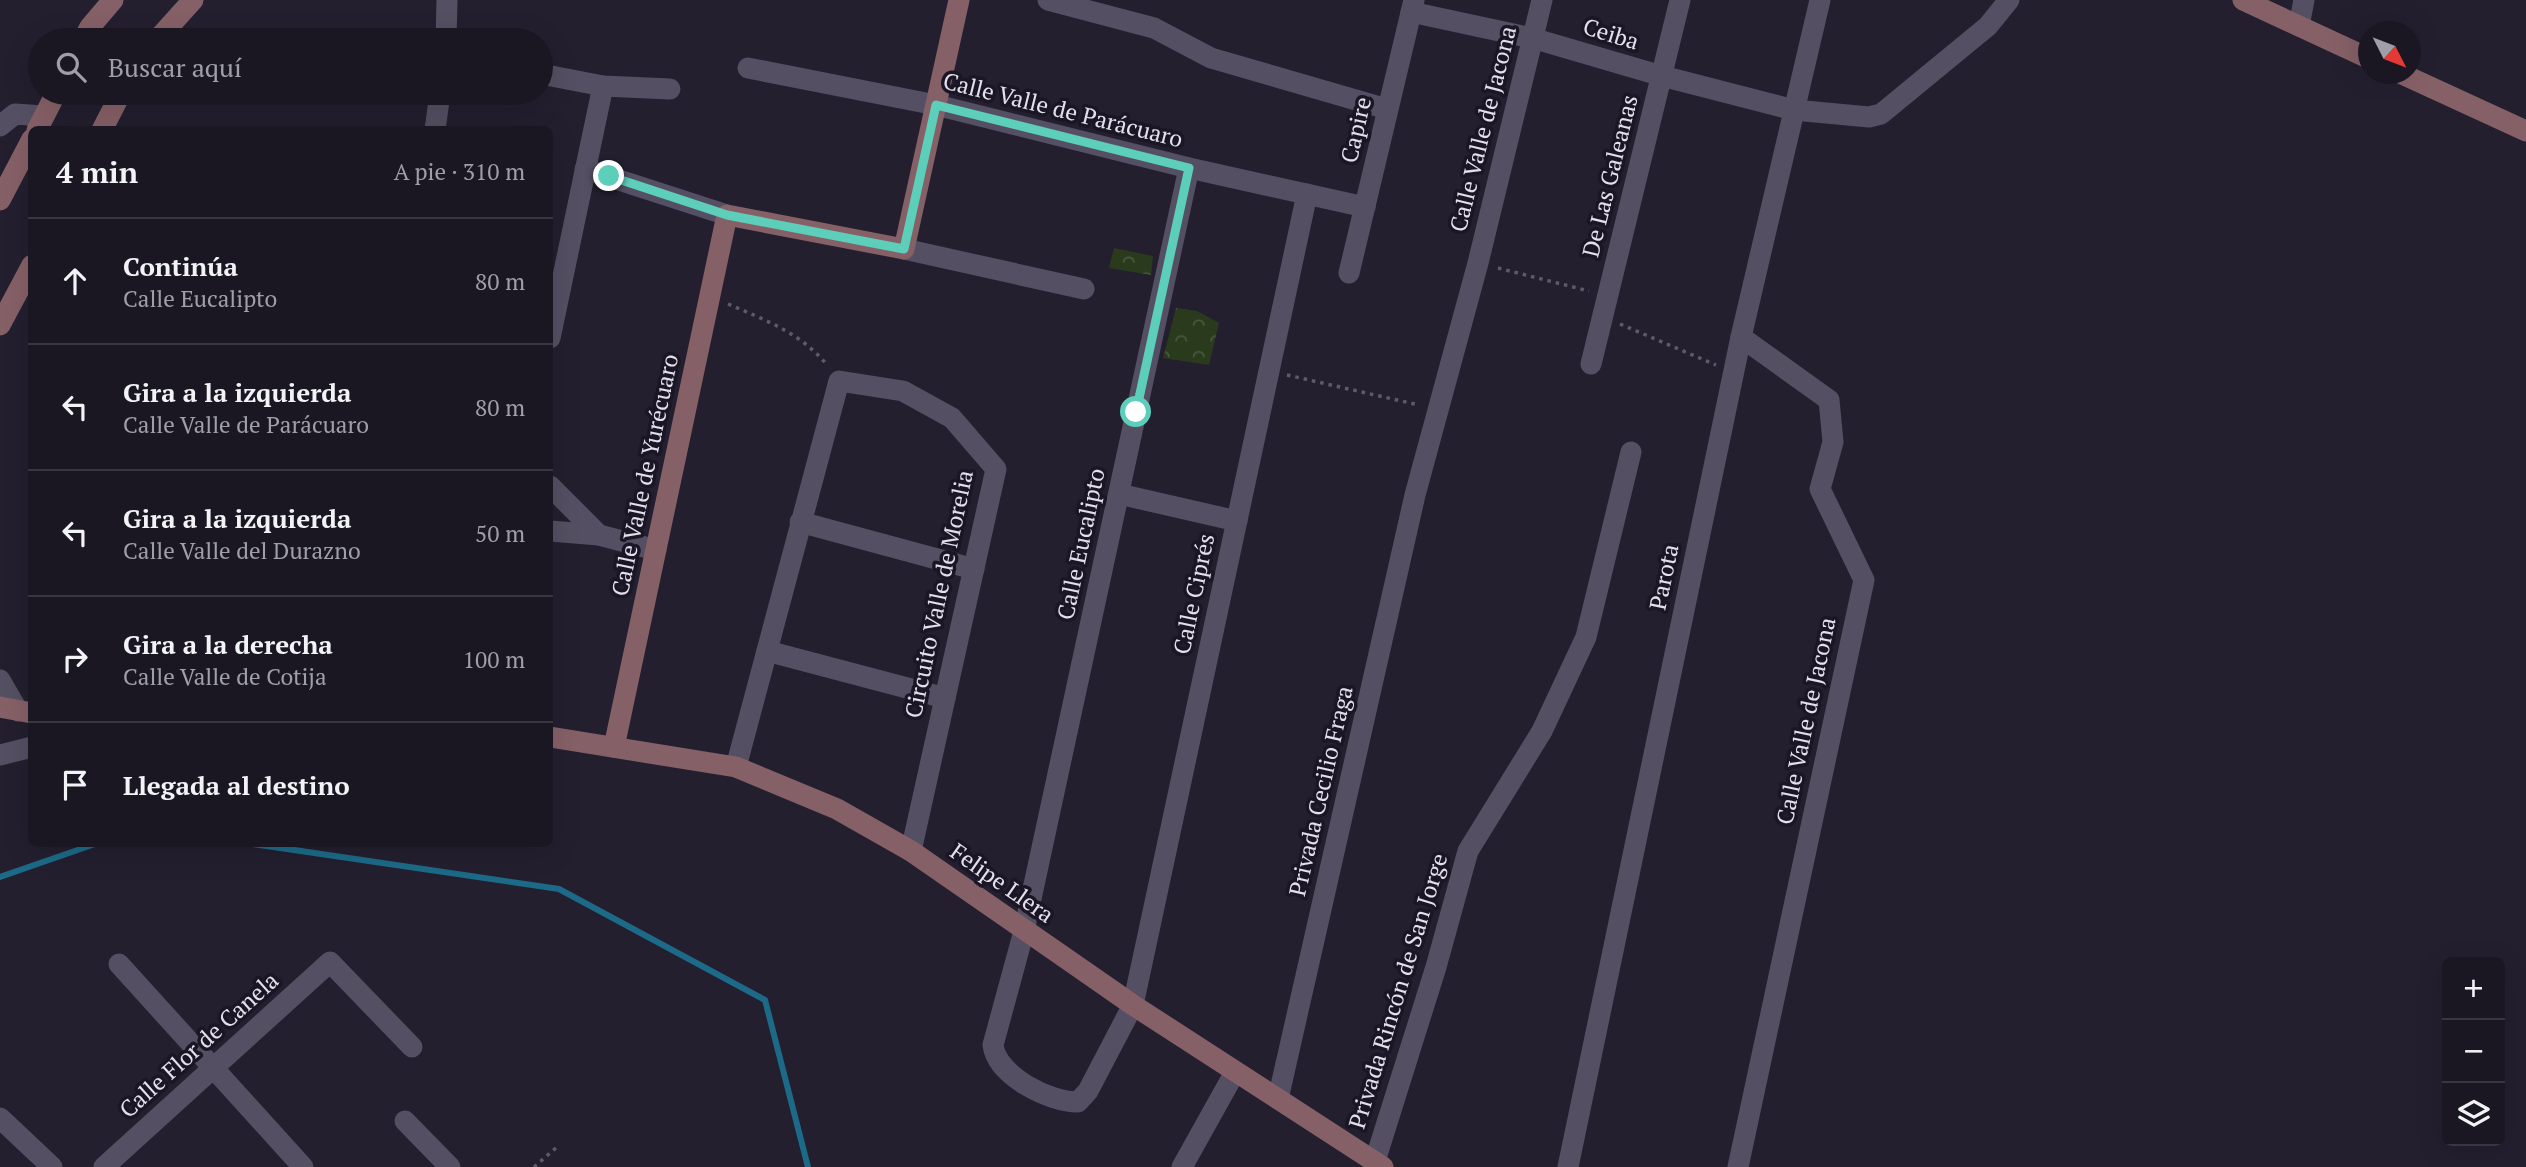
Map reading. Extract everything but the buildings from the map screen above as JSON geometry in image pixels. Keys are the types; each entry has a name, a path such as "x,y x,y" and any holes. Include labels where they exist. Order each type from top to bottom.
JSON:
{"street":[{"path":"89,28 113,0"},
{"path":"168,28 193,0"},
{"path":"446,28 447,0"},
{"path":"904,249 959,0"},
{"path":"1048,0 1154,28 1211,58 1387,109"},
{"name":"Calle Valle de Jacona","path":"1478,263 1542,0"},
{"name":"De Las Galeanas","path":"1591,364 1680,0"},
{"name":"Parota","path":"1568,1167 1741,337 1820,0"},
{"name":"Ceiba","path":"1413,6 1794,110 1869,117 1881,114 1988,26 2009,0"},
{"path":"2243,0 2358,53"},
{"path":"2299,26 2304,0"},
{"name":"Capire","path":"1349,272 1413,6"},
{"name":"Calle Valle de Parácuaro","path":"748,68 936,105 1189,168 1364,207"},
{"path":"553,76 603,86 670,89"},
{"path":"2421,83 2526,131"},
{"path":"553,324 603,86"},
{"path":"0,126 15,114 40,123 49,105"},
{"path":"104,126 115,105"},
{"path":"436,126 438,105"},
{"path":"0,200 28,147"},
{"name":"Calle Eucalipto","path":"1133,1005 1088,1091 1078,1102 1065,1102 1029,1087 994,1056 993,1045 1024,931 1189,168"},
{"path":"585,169 727,215 904,249 1084,289"},
{"name":"Calle Ciprés","path":"1133,1005 1307,194"},
{"name":"Calle Valle de Yurécuaro","path":"614,747 727,215"},
{"name":"Privada Cecilio Fraga","path":"1278,1099 1415,495 1478,263"},
{"path":"0,325 28,272"},
{"name":"Calle Valle de Jacona","path":"1738,1167 1864,580 1820,489 1833,442 1829,400 1741,337"},
{"path":"737,767 839,380"},
{"name":"Circuito Valle de Morelia","path":"839,380 903,391 952,418 996,470 911,851"},
{"name":"Privada Rincón de San Jorge","path":"1379,1164 1468,851 1542,731 1587,636 1631,452"},
{"path":"553,489 599,535"},
{"path":"1119,494 1237,521"},
{"path":"800,522 974,569"},
{"path":"553,531 599,535 656,550"},
{"path":"767,651 945,698"},
{"path":"0,680 17,710"},
{"name":"Felipe Llera","path":"553,737 737,767 837,809 911,851 1133,1005 1379,1164"},
{"path":"0,755 28,748"},
{"name":"Calle Flor de Canela","path":"104,1167 330,962 412,1046"},
{"path":"119,964 303,1167"},
{"path":"1182,1167 1235,1072"},
{"path":"0,1118 52,1167"},
{"path":"405,1121 450,1167"}],"path":[{"name":"Calle Valle de Jacona","path":"1478,263 1605,306 1734,372"},
{"path":"710,297 789,331 814,349 839,380"},
{"path":"1269,371 1438,410"},
{"path":"534,1167 557,1147"}],"green space":[{"path":"1114,248 1153,256 1151,275 1109,268"},
{"path":"1176,308 1197,311 1219,323 1209,365 1163,358"}],"waterway":[{"path":"0,877 86,847"},
{"path":"273,847 559,889 765,1000 808,1167"}],"route":[{"path":"609,176 727,215 904,249 936,105 1189,168 1136,412"}]}
